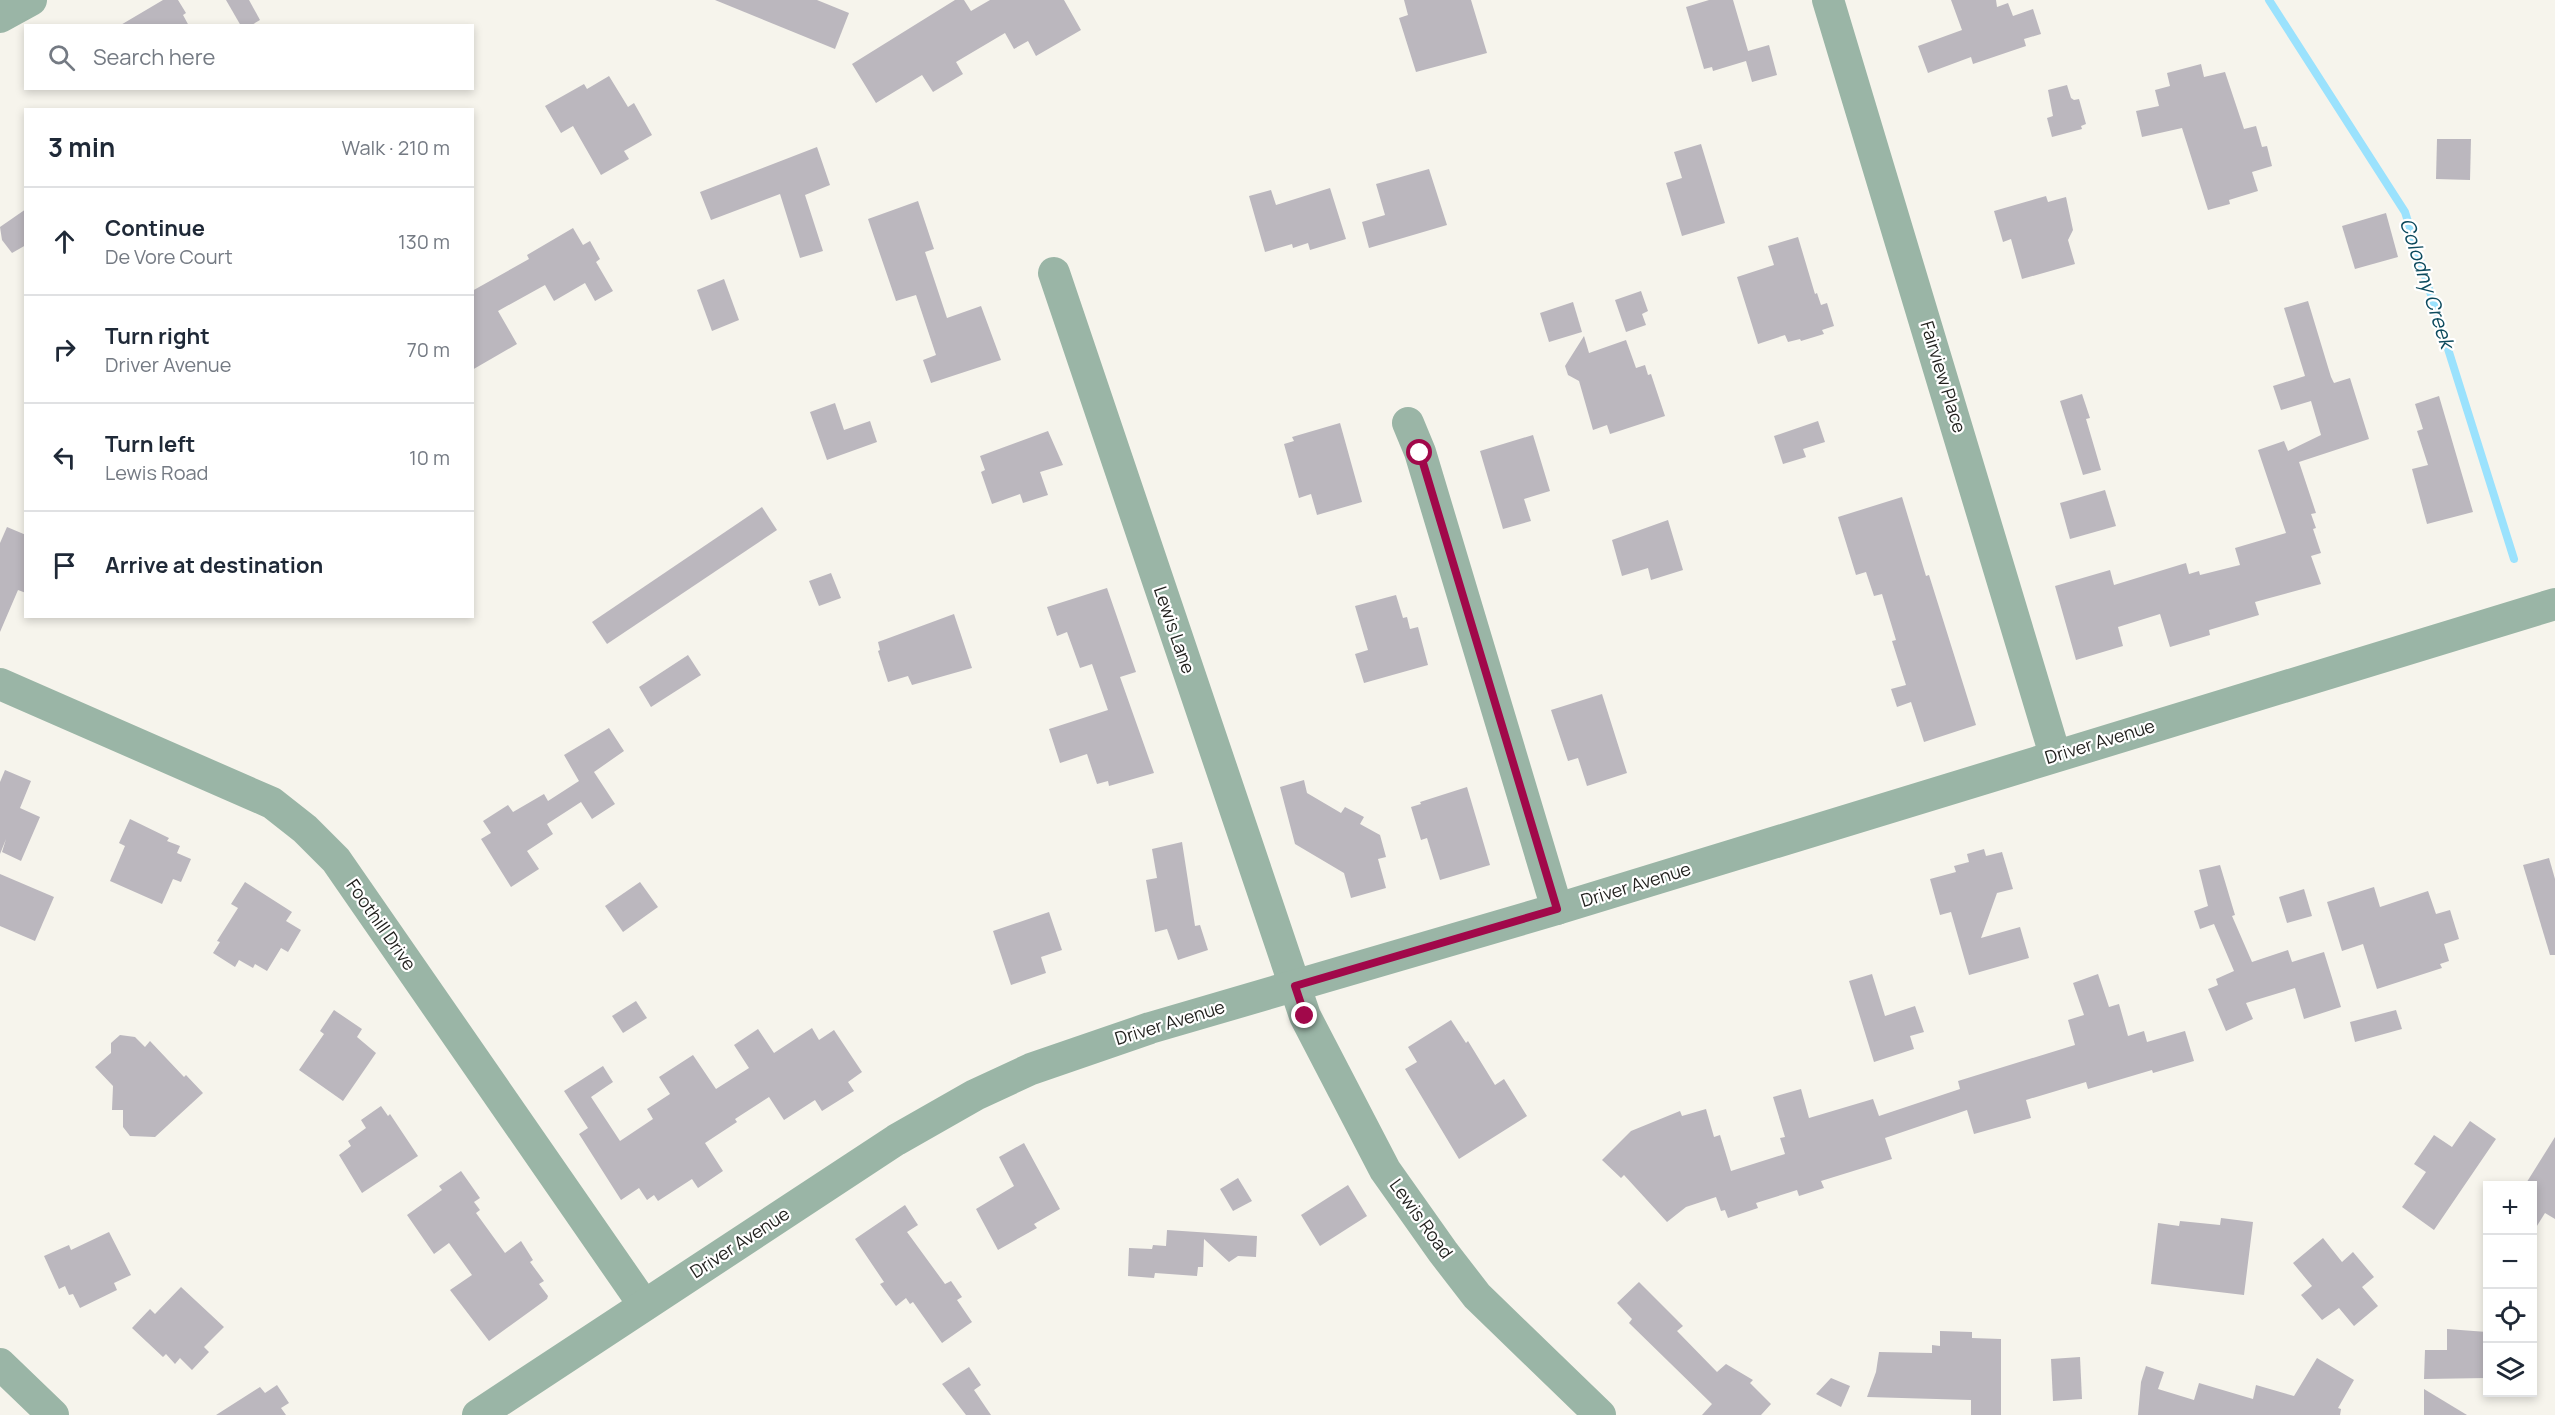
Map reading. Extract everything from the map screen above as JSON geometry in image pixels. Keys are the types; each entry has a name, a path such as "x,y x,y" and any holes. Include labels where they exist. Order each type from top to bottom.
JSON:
{"street":[{"path":"0,17 32,0"},
{"name":"Fairview Place","path":"1828,0 2055,755"},
{"name":"Lewis Lane","path":"1054,273 1295,986"},
{"path":"1407,423 1420,453 1557,909"},
{"name":"Driver Avenue","path":"478,1415 896,1140 975,1095 1031,1069 1150,1028 1557,909 2555,604"},
{"name":"Foothill Drive","path":"0,684 272,802 305,829 336,860 644,1305"},
{"name":"Lewis Road","path":"1295,986 1305,1016 1385,1170 1477,1296 1600,1415"},
{"path":"0,1364 53,1415"}],"building":[{"path":"163,0 178,0 186,13 183,15 188,24 122,24"},
{"path":"226,0 249,0 260,20 253,24 240,24"},
{"path":"715,0 817,0 849,13 835,49"},
{"path":"955,0 964,0 971,11 990,0 1064,0 1081,30 1036,56 1028,41 1014,49 1005,33 956,62 963,74 933,92 922,75 876,103 852,64"},
{"path":"1404,0 1471,0 1487,53 1416,72 1399,18 1408,15"},
{"path":"1709,0 1733,0 1748,51 1769,45 1777,75 1752,82 1746,61 1713,71 1712,67 1704,69 1686,7"},
{"path":"1951,0 1996,0 1997,7 2008,3 2013,16 2033,9 2041,34 2024,39 2026,46 1973,64 1971,57 1928,73 1918,46 1962,30"},
{"path":"2201,64 2204,77 2225,72 2244,129 2256,126 2262,147 2267,146 2272,166 2252,172 2258,191 2229,200 2230,204 2208,210 2182,128 2142,137 2136,111 2159,106 2155,90 2170,86 2167,73"},
{"path":"609,76 628,107 634,103 652,135 624,151 629,159 601,175 573,126 561,133 545,106 584,84 587,89"},
{"path":"2067,85 2071,98 2079,99 2086,124 2081,126 2082,129 2052,137 2047,118 2053,116 2048,90"},
{"path":"2437,139 2471,139 2470,180 2436,179"},
{"path":"1701,144 1725,223 1682,236 1666,183 1682,178 1674,152"},
{"path":"817,147 830,185 805,195 823,251 800,258 780,194 711,220 700,192"},
{"path":"1429,169 1447,225 1369,248 1362,222 1385,215 1376,184"},
{"path":"1330,188 1346,239 1310,250 1308,243 1293,248 1292,244 1265,252 1249,196 1271,190 1276,205"},
{"path":"2046,196 2048,202 2066,197 2073,230 2068,240 2075,264 2022,279 2011,239 2003,242 1994,211"},
{"path":"918,201 934,249 925,252 947,318 981,306 1001,360 931,383 923,360 936,355 916,295 896,301 868,219"},
{"path":"24,210 24,246 12,253 2,240 0,227"},
{"path":"2386,213 2398,257 2355,269 2342,226"},
{"path":"573,228 583,245 590,241 600,259 596,262 613,291 595,301 585,283 554,301 545,285 498,311 517,344 474,369 474,290 529,259 527,255"},
{"path":"1798,237 1815,294 1817,293 1821,305 1827,303 1834,326 1822,330 1824,334 1801,341 1800,339 1788,342 1785,335 1758,344 1737,277 1774,265 1768,246"},
{"path":"724,279 739,320 712,331 697,290"},
{"path":"1641,291 1648,311 1642,314 1646,325 1626,332 1615,300"},
{"path":"2308,301 2331,377 2334,383 2350,378 2369,439 2299,462 2316,513 2311,514 2321,553 2311,556 2321,584 2255,602 2259,615 2209,630 2210,635 2170,647 2160,614 2118,627 2123,646 2076,660 2055,586 2110,570 2114,585 2186,563 2189,574 2199,571 2200,575 2240,565 2235,548 2286,533 2258,450 2284,441 2288,451 2321,435 2311,401 2281,410 2273,386 2305,376 2284,308"},
{"path":"1573,302 1582,332 1549,342 1540,313"},
{"path":"1584,336 1589,353 1626,340 1636,368 1645,365 1648,375 1651,374 1665,416 1610,434 1607,425 1593,430 1579,381 1568,375 1565,366"},
{"path":"2082,394 2090,418 2086,419 2101,470 2083,475 2060,401"},
{"path":"2439,396 2473,512 2427,524 2412,469 2428,465 2417,431 2423,429 2415,404"},
{"path":"835,403 844,430 870,421 877,442 827,460 810,412"},
{"path":"1818,421 1825,442 1803,449 1806,457 1783,464 1774,436"},
{"path":"1340,423 1362,502 1317,515 1311,494 1299,498 1284,444 1294,441 1292,437"},
{"path":"1048,431 1063,465 1040,472 1048,495 1023,503 1020,494 992,504 981,472 985,470 980,456"},
{"path":"1533,435 1550,491 1524,499 1531,521 1503,529 1480,451"},
{"path":"2105,490 2116,526 2070,539 2060,503"},
{"path":"1902,497 1976,725 1924,742 1911,702 1897,707 1891,689 1906,685 1892,641 1896,640 1882,594 1874,596 1866,572 1856,575 1838,517"},
{"path":"762,507 777,530 607,644 592,622"},
{"path":"1668,520 1683,570 1651,580 1648,568 1622,576 1612,540"},
{"path":"7,527 24,534 24,592 18,590 0,632 0,543"},
{"path":"831,573 841,598 819,606 809,581"},
{"path":"1107,588 1136,672 1120,677 1154,773 1109,786 1108,781 1097,784 1087,754 1060,763 1049,729 1108,710 1092,664 1080,668 1067,632 1057,636 1047,607"},
{"path":"1396,595 1403,618 1407,617 1410,629 1418,627 1428,665 1364,683 1355,654 1368,650 1355,606"},
{"path":"954,614 972,668 912,685 908,676 888,682 878,651 880,650 878,642"},
{"path":"688,655 701,675 651,707 639,687"},
{"path":"1602,694 1627,773 1587,786 1578,758 1568,761 1551,710"},
{"path":"609,728 624,751 594,772 615,804 592,819 581,802 547,824 553,834 527,851 539,869 511,887 481,839 491,833 483,821 508,805 513,812 544,794 548,801 579,781 564,755"},
{"path":"5,770 31,781 20,808 40,817 21,861 2,852 6,839 0,854 0,782"},
{"path":"1304,780 1307,793 1341,813 1345,807 1364,817 1360,824 1380,835 1386,857 1378,859 1386,888 1351,898 1344,873 1295,844 1280,787"},
{"path":"1467,787 1490,865 1440,880 1427,838 1421,840 1411,807"},
{"path":"130,819 169,838 167,841 180,846 177,853 191,859 181,882 173,879 162,904 110,881 125,846 119,843"},
{"path":"1182,842 1195,926 1200,925 1208,950 1178,960 1167,929 1155,932 1146,880 1157,878 1152,849"},
{"path":"1984,849 1986,856 2002,852 2013,889 1997,893 1981,938 2020,927 2029,958 1969,975 1951,912 1940,915 1930,879 1956,872 1954,866 1969,862 1967,854"},
{"path":"2549,858 2555,879 2555,955 2550,955 2523,865"},
{"path":"2220,865 2235,915 2232,916 2252,962 2288,950 2292,962 2324,952 2341,1007 2304,1019 2295,988 2246,1003 2253,1019 2226,1031 2208,989 2218,985 2216,979 2234,971 2214,924 2200,929 2194,911 2208,906 2199,870"},
{"path":"0,874 54,897 35,941 0,926"},
{"path":"245,882 292,912 286,921 301,930 288,952 281,948 267,971 255,964 253,968 239,960 235,967 213,953 220,942 217,941 238,908 231,904"},
{"path":"640,882 658,907 623,932 605,906"},
{"path":"2374,887 2380,907 2428,891 2436,914 2450,910 2459,939 2444,944 2449,961 2440,964 2442,968 2377,989 2363,944 2342,951 2327,902"},
{"path":"2304,889 2312,916 2287,923 2279,897"},
{"path":"1049,912 1062,950 1041,957 1046,973 1011,985 993,931"},
{"path":"1872,974 1885,1016 1915,1006 1924,1032 1910,1036 1914,1049 1874,1062 1849,981"},
{"path":"2098,974 2109,1007 2119,1004 2128,1036 2144,1031 2147,1042 2185,1031 2194,1061 2153,1073 2152,1070 2088,1089 2086,1082 2026,1100 2031,1118 1974,1134 1967,1110 1885,1138 1892,1159 1821,1181 1824,1188 1799,1196 1797,1190 1756,1203 1758,1208 1728,1218 1725,1210 1721,1211 1716,1197 1686,1207 1667,1222 1624,1175 1621,1178 1602,1160 1631,1131 1680,1111 1682,1116 1706,1109 1714,1137 1720,1135 1731,1171 1785,1154 1780,1138 1785,1137 1773,1097 1801,1089 1809,1118 1873,1099 1879,1116 1960,1089 1958,1081 2075,1045 2068,1020 2084,1015 2073,983"},
{"path":"636,1001 647,1018 623,1033 612,1016"},
{"path":"334,1010 362,1029 357,1037 376,1053 343,1101 299,1070 324,1034 320,1031"},
{"path":"2396,1010 2402,1029 2355,1042 2350,1022"},
{"path":"1451,1020 1466,1043 1468,1041 1495,1085 1504,1079 1527,1116 1459,1159 1405,1069 1417,1062 1408,1047"},
{"path":"812,1028 819,1040 834,1030 862,1072 848,1082 854,1091 822,1111 815,1100 784,1120 769,1097 735,1119 737,1122 705,1143 723,1171 698,1188 692,1179 658,1201 654,1195 647,1200 639,1188 621,1200 579,1134 588,1128 564,1091 603,1066 613,1082 591,1097 620,1141 653,1119 647,1109 670,1094 659,1077 693,1055 716,1089 749,1068 734,1045 758,1029 774,1053"},
{"path":"120,1035 135,1037 145,1047 150,1041 184,1077 186,1075 203,1093 155,1137 130,1136 123,1127 123,1110 112,1110 113,1086 95,1067 111,1053 111,1043"},
{"path":"381,1106 388,1116 390,1114 418,1156 362,1193 339,1155 351,1146 348,1141 366,1128 361,1120"},
{"path":"2470,1121 2496,1139 2434,1230 2402,1207 2426,1172 2414,1164 2434,1135 2452,1147"},
{"path":"2555,1137 2555,1219 2545,1213 2537,1226 2537,1181 2528,1181"},
{"path":"1024,1143 1060,1209 1034,1224 1037,1228 998,1250 976,1209 1014,1186 999,1157"},
{"path":"461,1171 480,1198 474,1202 480,1210 476,1213 505,1253 521,1241 533,1260 530,1262 544,1281 539,1284 548,1296 489,1341 450,1290 472,1275 449,1243 434,1254 407,1215 442,1190 439,1186"},
{"path":"1238,1178 1252,1201 1233,1211 1220,1189"},
{"path":"1348,1185 1367,1216 1320,1246 1301,1215"},
{"path":"905,1205 918,1225 907,1232 945,1284 951,1281 962,1297 957,1300 972,1322 942,1343 913,1302 910,1304 906,1298 896,1306 880,1284 884,1282 855,1239"},
{"path":"2221,1218 2253,1222 2244,1295 2151,1284 2158,1223 2179,1226 2180,1221 2220,1225"},
{"path":"1167,1230 1257,1236 1256,1257 1238,1256 1229,1262 1204,1239 1203,1267 1198,1267 1197,1276 1155,1273 1154,1278 1128,1276 1129,1248 1152,1249 1153,1245 1166,1246"},
{"path":"109,1232 131,1275 114,1283 117,1290 80,1308 73,1294 69,1295 65,1286 59,1289 44,1256 69,1245 71,1250"},
{"path":"2323,1238 2342,1262 2353,1252 2374,1277 2362,1287 2378,1306 2354,1326 2339,1308 2322,1320 2301,1295 2312,1286 2293,1263"},
{"path":"1639,1282 1683,1326 1677,1331 1717,1372 1726,1364 1753,1380 1750,1383 1771,1404 1761,1415 1702,1415 1712,1404 1629,1323 1632,1319 1617,1303"},
{"path":"181,1287 224,1327 204,1347 209,1352 192,1370 180,1358 175,1364 166,1354 163,1357 132,1328 150,1309 155,1314"},
{"path":"2447,1329 2483,1332 2483,1378 2424,1379 2425,1350 2447,1350"},
{"path":"1940,1331 1972,1332 1972,1338 2001,1339 2001,1415 1971,1415 1971,1400 1867,1397 1876,1372 1879,1352 1932,1353 1932,1345 1940,1346"},
{"path":"2080,1357 2082,1399 2053,1401 2051,1359"},
{"path":"2317,1358 2354,1380 2338,1408 2341,1409 2340,1415 2138,1415 2141,1382 2146,1366 2164,1372 2158,1389 2194,1400 2199,1383 2253,1399 2256,1385 2294,1396"},
{"path":"969,1367 981,1385 974,1390 991,1415 966,1415 942,1384"},
{"path":"1831,1378 1850,1386 1841,1407 1816,1394"},
{"path":"277,1385 289,1403 281,1408 286,1415 216,1415 260,1387 265,1393"},
{"path":"2424,1389 2467,1415 2424,1415"}],"waterway":[{"name":"Colodny Creek","path":"2269,0 2405,212 2514,559"}],"route":[{"path":"1305,1016 1295,986 1557,909 1420,453"}]}
